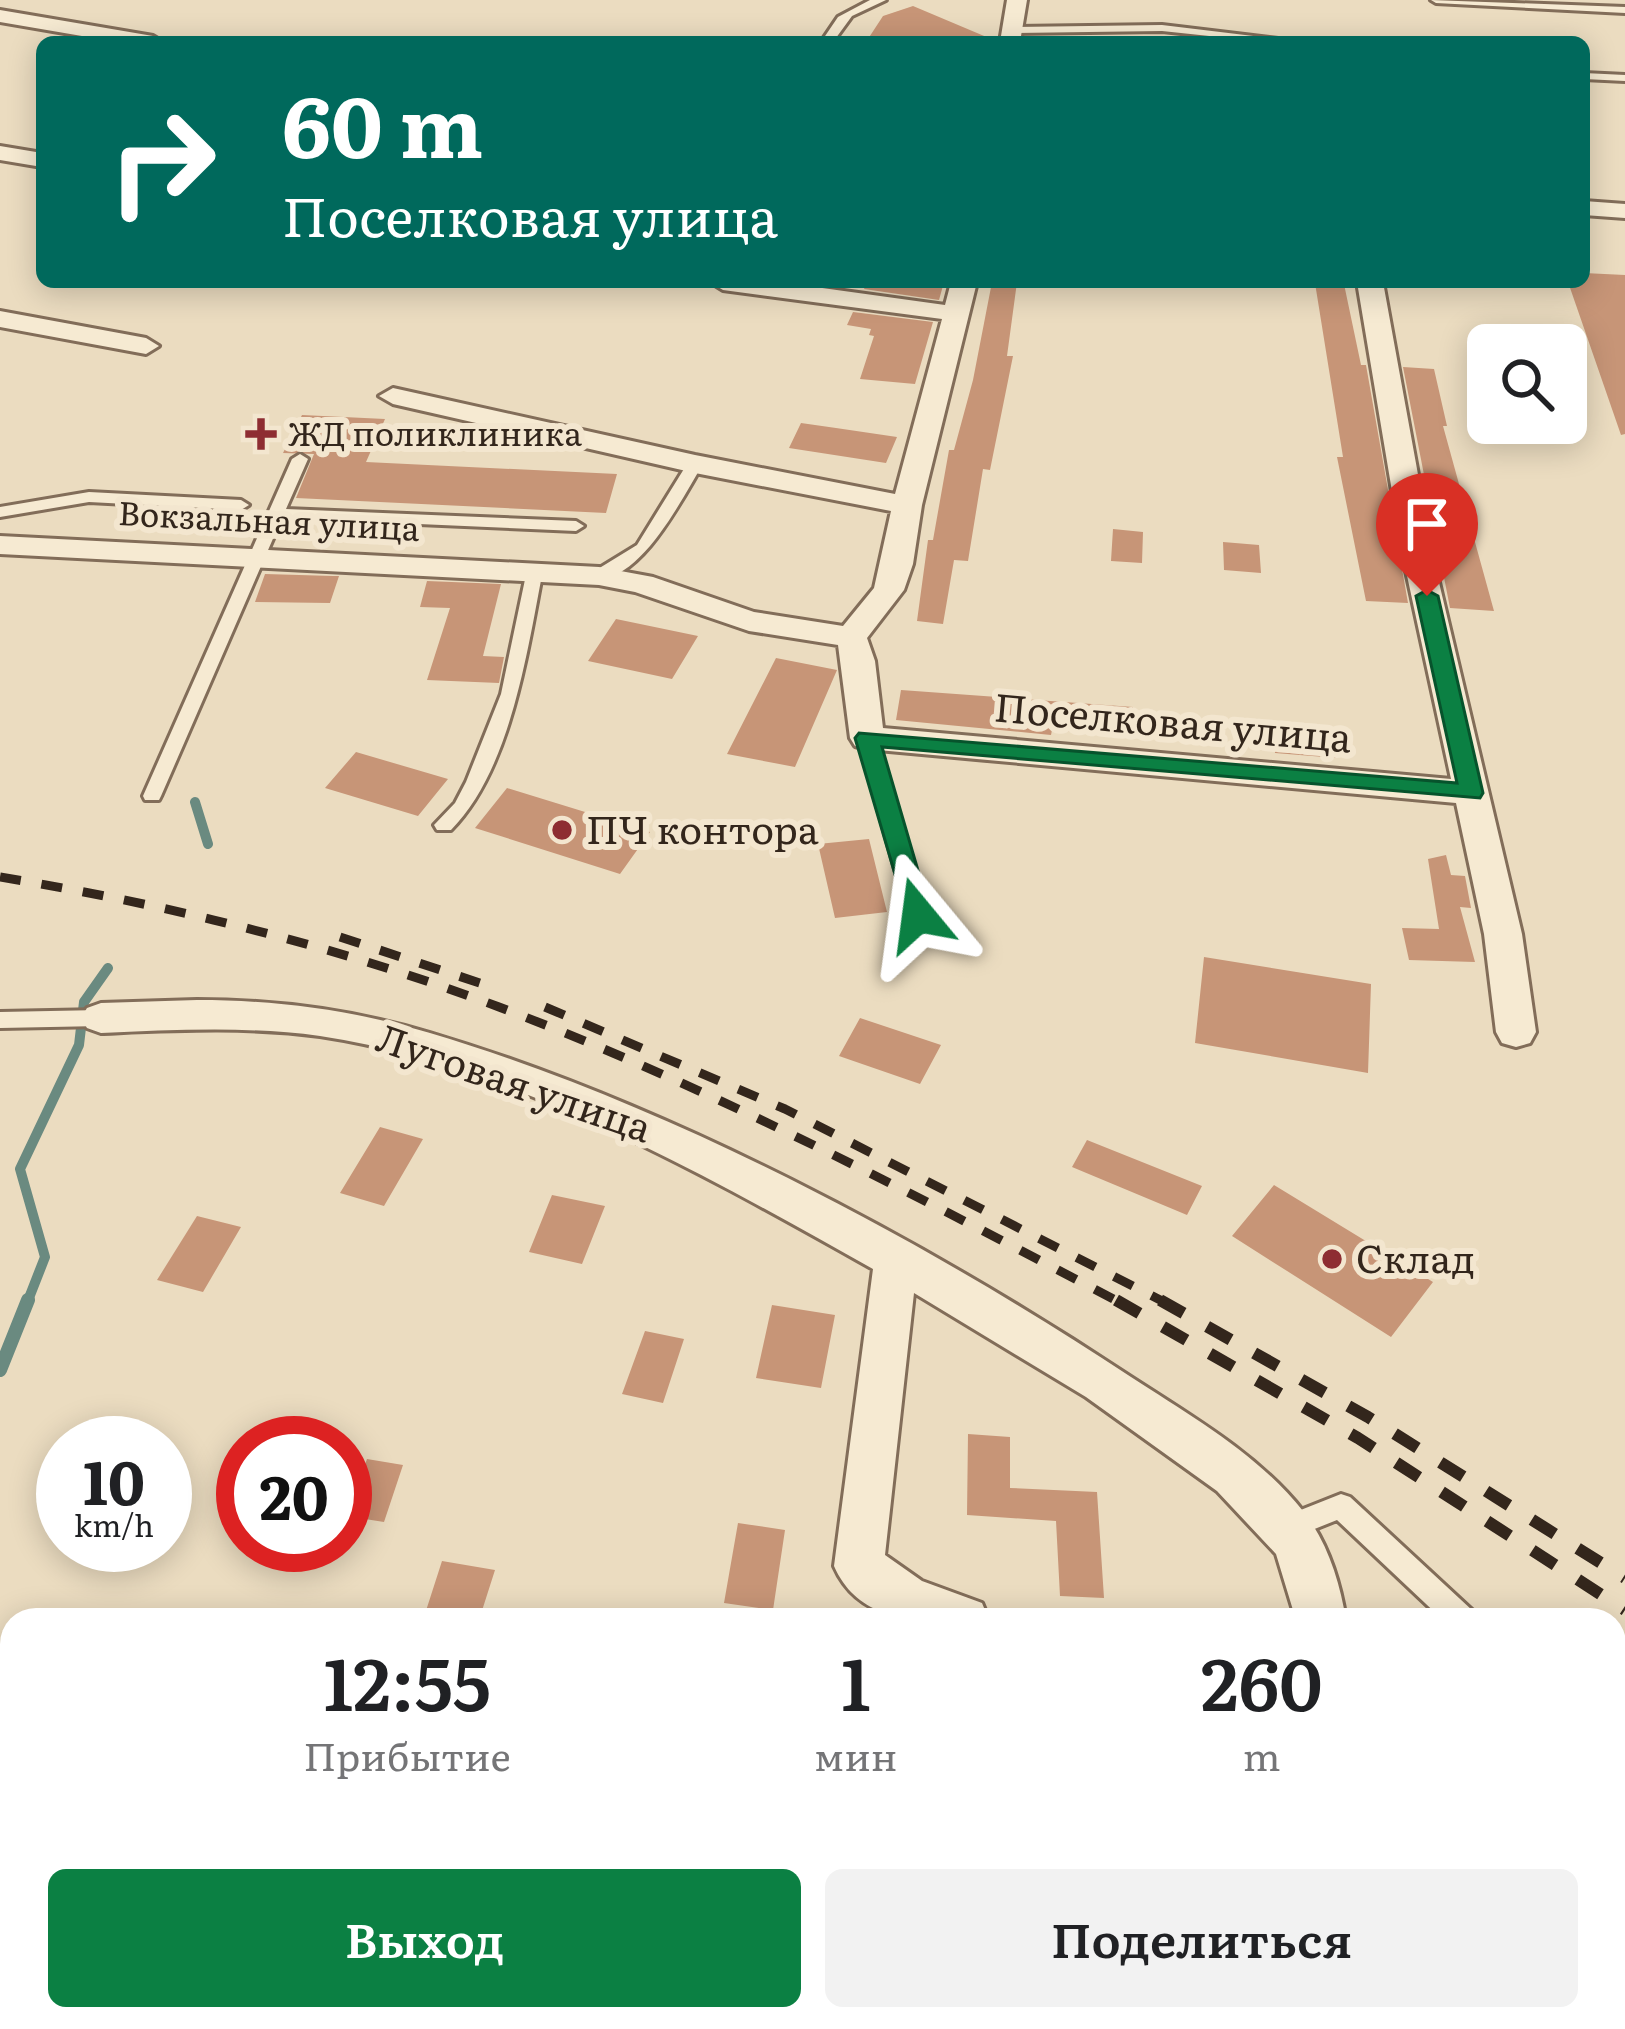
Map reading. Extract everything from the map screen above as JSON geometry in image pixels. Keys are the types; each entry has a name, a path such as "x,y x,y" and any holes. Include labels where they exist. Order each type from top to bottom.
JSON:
{"street":[{"path":"1012,36 1017,0"},
{"path":"0,16 118,36"},
{"path":"0,153 36,159"},
{"path":"1590,208 1625,211"},
{"path":"767,288 958,314"},
{"path":"867,738 860,661 851,637 889,590 963,288"},
{"path":"1371,288 1418,557 1503,934 1516,1032"},
{"path":"0,319 146,346"},
{"path":"393,396 694,464 907,505"},
{"name":"Вокзальная улица","path":"0,545 535,569 642,584 749,621 851,637"},
{"name":"Поселковая улица","path":"867,738 1471,793"},
{"name":"Луговая улица","path":"101,1018 233,1013 354,1028 479,1066 655,1131 784,1196 1045,1343 1211,1458 1287,1528 1317,1590 1319,1608"},
{"path":"896,1261 859,1566 908,1601 929,1608"}],"lane":[{"path":"830,36 835,23 854,8 881,0"},
{"path":"1436,0 1625,10"},
{"path":"1012,36 1162,28 1240,36"},
{"path":"1590,76 1625,78"},
{"path":"152,796 300,459"},
{"path":"599,576 643,548 694,464"},
{"path":"0,512 89,497 241,506"},
{"path":"277,513 576,526"},
{"path":"444,825 462,807 475,782 510,694 535,569"},
{"path":"867,738 918,915"},
{"path":"0,1020 101,1018"},
{"path":"1287,1528 1341,1506 1450,1608"}],"building":[{"path":"913,6 984,36 870,36 883,16"},
{"path":"1590,273 1625,275 1625,434 1621,435 1587,337 1587,324 1583,324 1570,288 1590,288"},
{"path":"864,288 942,288 939,300"},
{"path":"991,288 1016,288 1007,356 1013,356 990,470 983,469 968,561 954,560 943,624 917,621 928,540 933,540 949,450 954,450"},
{"path":"1316,288 1345,288 1361,365 1366,365 1408,603 1366,601 1337,457 1343,457"},
{"path":"853,312 933,322 915,384 860,379 874,336 869,335 871,329 847,325"},
{"path":"1403,367 1434,369 1447,426 1443,426 1494,611 1450,608"},
{"path":"302,415 385,419 366,462 617,474 606,513 296,498 314,454 283,453"},
{"path":"801,423 897,437 886,463 789,448"},
{"path":"1113,529 1143,532 1142,563 1111,561"},
{"path":"1223,542 1259,545 1261,573 1224,570"},
{"path":"265,574 339,576 330,603 255,602"},
{"path":"427,581 501,584 483,656 504,657 499,683 427,680 450,608 420,607"},
{"path":"616,619 698,636 672,679 588,661"},
{"path":"776,658 837,670 795,767 727,754"},
{"path":"901,690 1133,707 1133,736 1052,730 1051,735 896,720"},
{"path":"1273,727 1335,732 1337,758 1275,753"},
{"path":"356,752 448,779 418,816 325,788"},
{"name":"ПЧ контора","path":"507,788 650,832 620,874 475,828"},
{"path":"869,839 887,912 835,918 818,844"},
{"path":"1446,855 1451,875 1465,876 1471,908 1460,907 1475,962 1409,960 1402,928 1439,929 1428,859"},
{"path":"1204,957 1371,984 1368,1073 1195,1043"},
{"path":"860,1018 941,1045 920,1084 839,1056"},
{"path":"380,1127 423,1139 384,1206 340,1193"},
{"path":"1087,1140 1202,1186 1187,1215 1072,1167"},
{"name":"Склад","path":"1274,1185 1433,1282 1391,1337 1232,1236"},
{"path":"552,1195 605,1206 582,1264 529,1252"},
{"path":"197,1216 241,1227 203,1292 157,1280"},
{"path":"772,1305 835,1315 821,1388 756,1378"},
{"path":"645,1331 684,1339 663,1403 622,1394"},
{"path":"968,1434 1010,1437 1010,1488 1097,1492 1104,1598 1060,1596 1056,1521 967,1515"},
{"path":"372,1460 403,1465 384,1522 372,1520"},
{"path":"738,1523 785,1530 773,1608 724,1603"},
{"path":"442,1561 495,1570 483,1608 427,1608"}],"waterway":[{"path":"195,802 208,844"},
{"path":"27,1303 45,1257 20,1169 79,1045 84,1002 108,968"},
{"path":"0,1370 28,1300"}],"railway":[{"path":"0,877 252,930 377,965 499,1007 737,1108 1121,1303"},
{"path":"340,937 489,986"},
{"path":"545,1007 785,1109 1166,1303"},
{"path":"1116,1300 1358,1438 1622,1608"},
{"path":"1160,1300 1368,1417 1625,1578"}],"place":[{"name":"ЖД поликлиника","path":"261,434"},
{"name":"ПЧ контора","path":"562,830"},
{"name":"Склад","path":"1332,1259"}],"route":[{"path":"918,915 867,738 1471,793 1427,596"}]}
